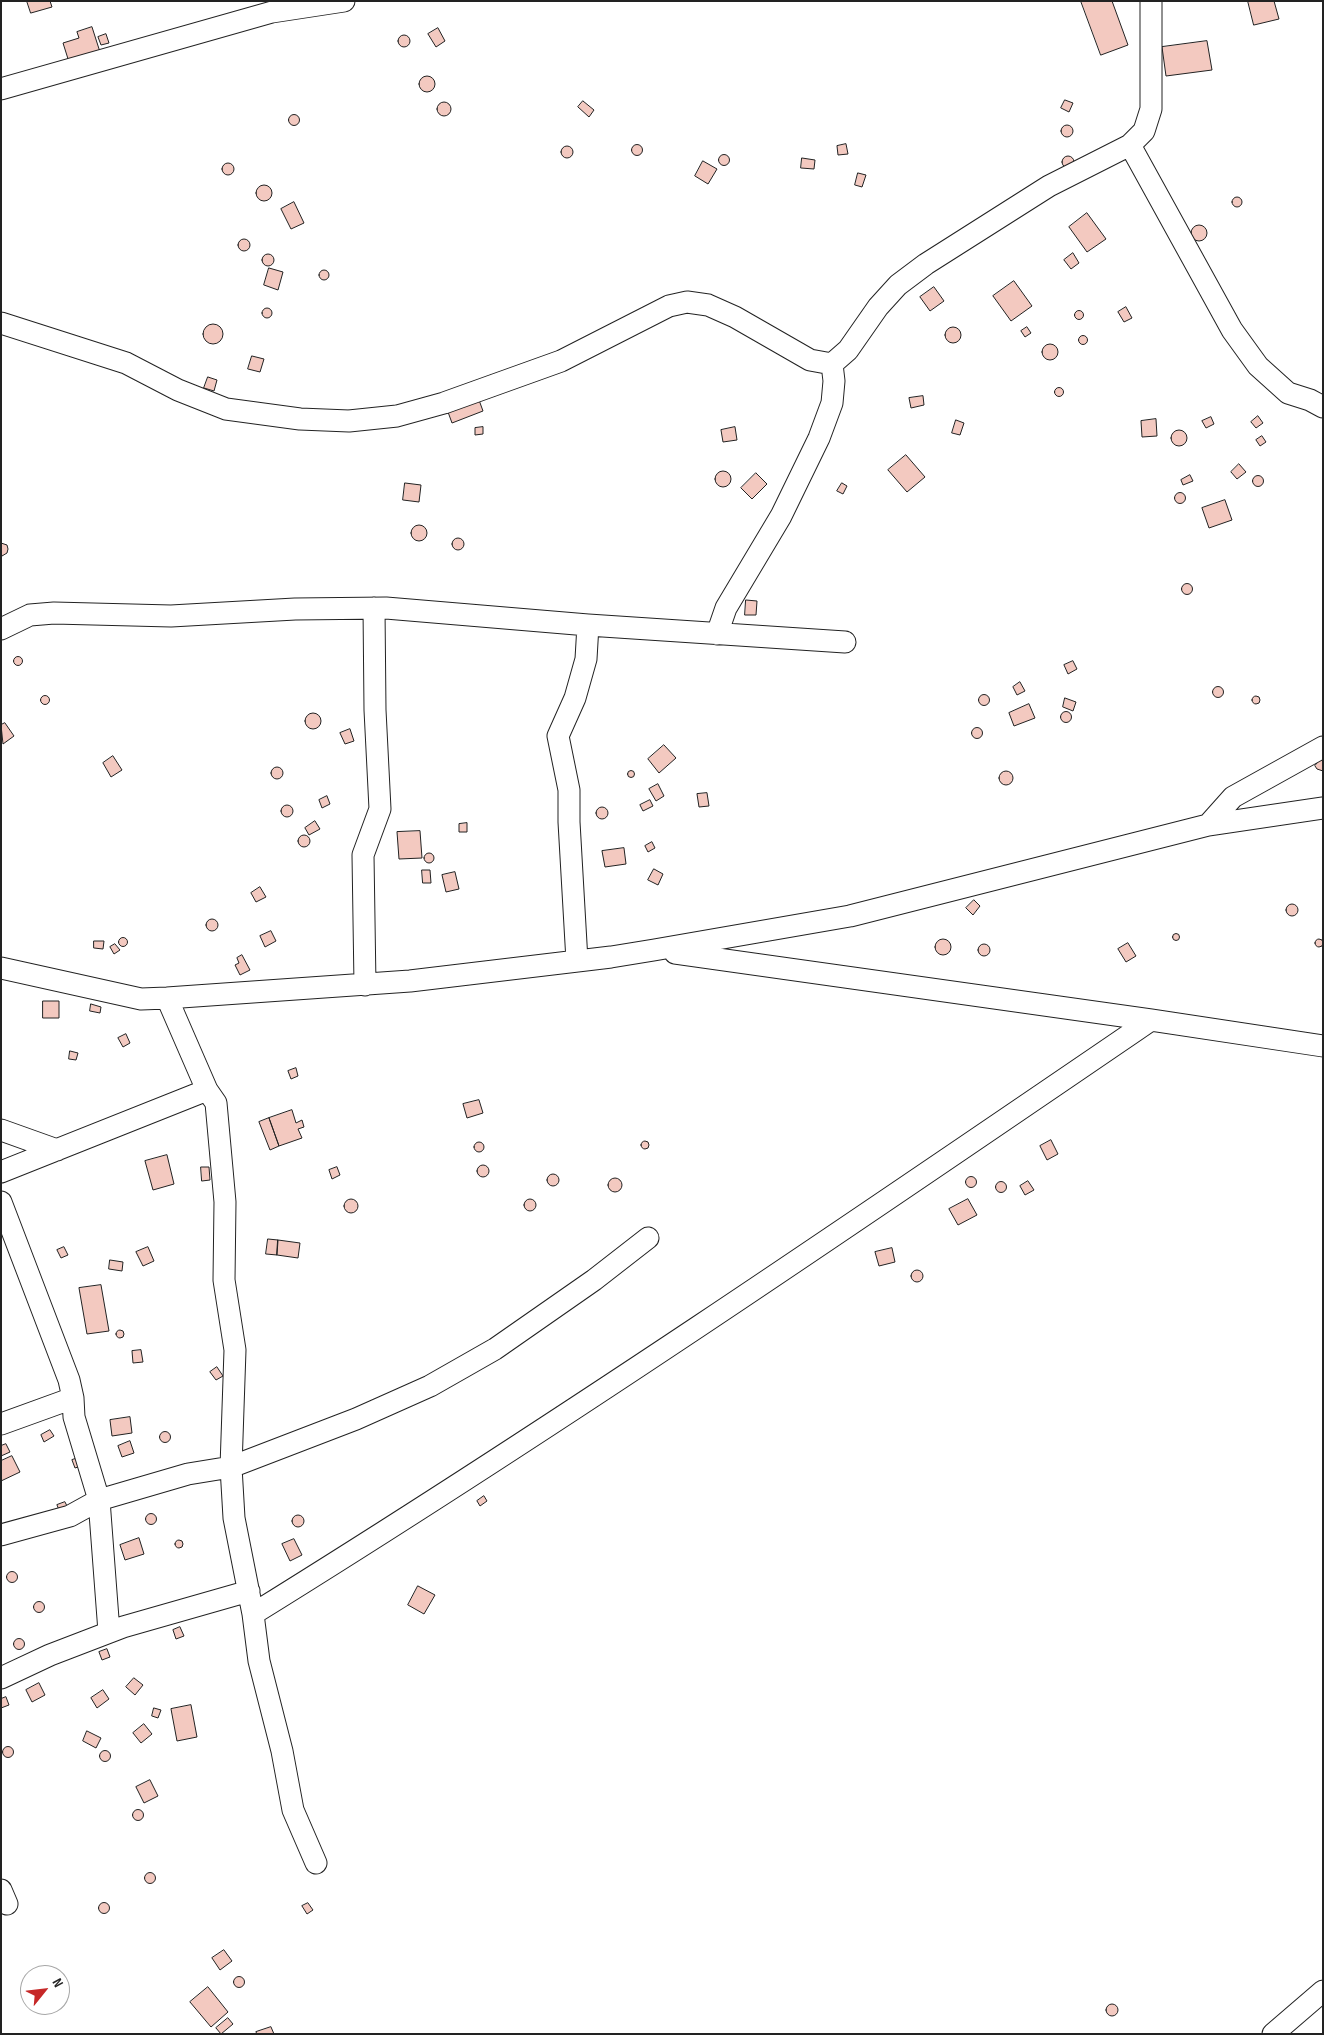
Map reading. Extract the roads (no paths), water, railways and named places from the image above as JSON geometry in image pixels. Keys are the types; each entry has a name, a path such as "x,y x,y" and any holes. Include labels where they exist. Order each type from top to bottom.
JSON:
{"street":[{"path":"1,89 272,12 344,1"},
{"path":"832,364 848,350 878,307 898,285 926,264 1049,186 1130,145 1144,131 1151,109 1151,1"},
{"path":"1130,145 1232,330 1258,366 1288,392 1323,407"},
{"path":"1,324 126,363 178,390 226,409 300,418 349,421 397,416 453,400 561,362 668,306 687,302 708,304 735,317 810,360 832,364"},
{"path":"717,634 726,608 781,516 819,438 832,403 834,381 832,364"},
{"path":"1,629 30,615 54,613 171,616 295,609 374,608 588,625 846,642"},
{"path":"365,985 363,855 380,810 375,710 374,608"},
{"path":"576,961 569,790 558,736 575,698 586,659 588,625"},
{"path":"1208,825 1233,797 1323,747"},
{"path":"1,968 141,999 365,985 576,961 654,950 850,916 1208,825 1323,808"},
{"path":"654,950 1323,1046"},
{"path":"167,998 207,1090 216,1103 224,1202 224,1280 235,1350 231,1467 234,1518 253,1614 259,1661 282,1751 293,1810 316,1863"},
{"path":"253,1614 383,1534 551,1424 906,1187 1151,1020"},
{"path":"1,1172 207,1090"},
{"path":"1,1130 57,1150"},
{"path":"1,1202 69,1380 73,1398 74,1417 99,1500 109,1632"},
{"path":"1,1535 70,1516 99,1500 188,1474 231,1467 356,1419 430,1386 495,1349 594,1280 648,1238"},
{"path":"1,1424 73,1398"},
{"path":"1,1678 50,1655 109,1632 248,1591"},
{"path":"1273,2034 1323,1991"}]}
